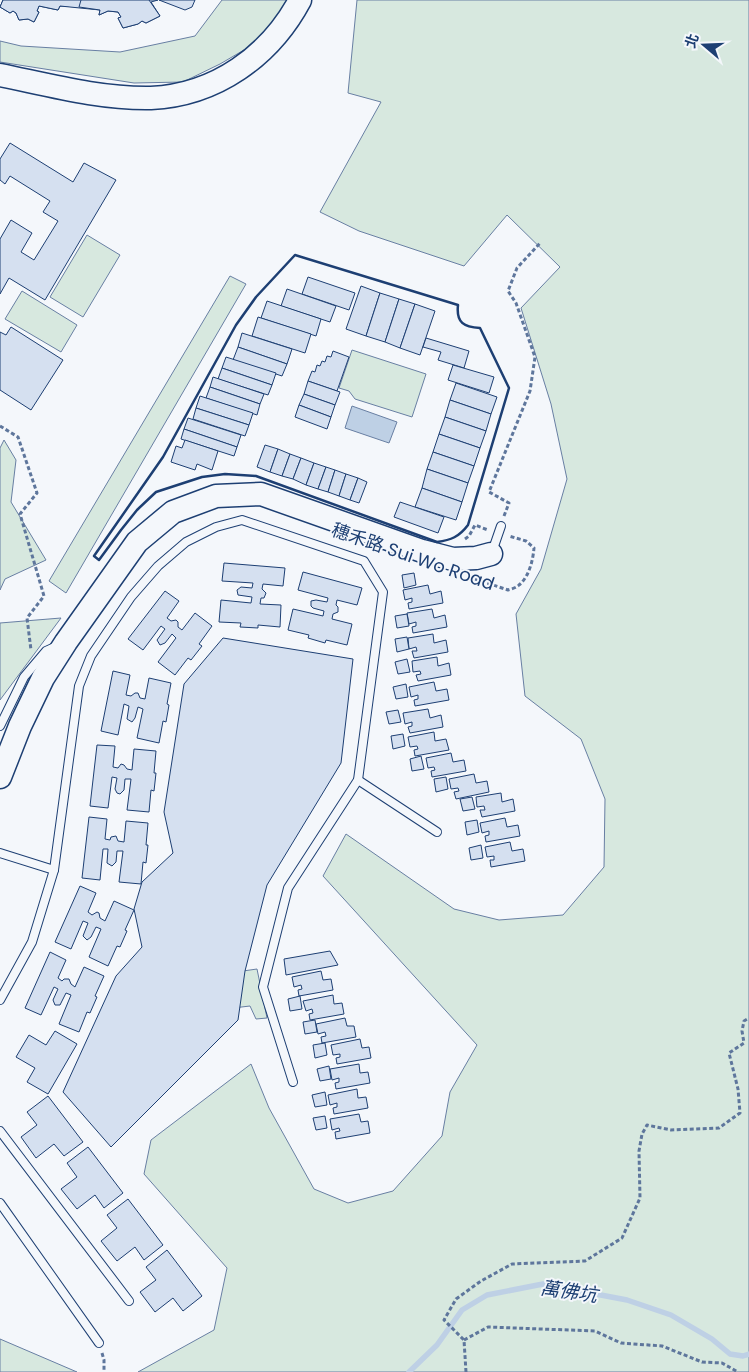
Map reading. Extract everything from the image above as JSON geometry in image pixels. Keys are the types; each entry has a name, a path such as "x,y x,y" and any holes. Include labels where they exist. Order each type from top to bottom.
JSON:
{"street":[{"path":"0,75 77,90 120,96 151,98 190,92 222,79 251,61 278,34 300,0"},
{"name":"穗禾路 Sui Wo Road","path":"0,777 20,726 43,678 66,642 137,542 173,512 216,496 261,494 422,551 453,559 476,558 492,554"}],"lane":[{"path":"0,1000 32,942 54,870 79,686 90,656 131,597 158,566 186,542 216,527 242,520 364,561 383,592 358,780 288,888 263,988 293,1082"},
{"path":"492,554 499,529"},
{"path":"0,726 24,677 30,669 46,651 66,642"},
{"path":"358,780 437,832"},
{"path":"0,853 54,870"},
{"path":"0,1131 128,1302"},
{"path":"0,1203 99,1343"}],"path":[{"path":"499,529 508,503 488,492 530,391 535,357 516,303 508,291 517,268 541,242"},
{"path":"0,426 18,437 37,493 20,514 44,596 27,618 31,652"},
{"name":"穗禾路 Sui Wo Road","path":"462,540 469,536 475,525 499,529 526,541 534,548 533,559 527,574 519,586 508,590 474,578"},
{"path":"466,1372 464,1340 444,1320 456,1299 481,1281 512,1264 585,1261 622,1238 640,1198 639,1151 642,1134 647,1125 671,1130 719,1128 740,1113 738,1089 729,1053 744,1043 742,1031 744,1021 749,1018"},
{"path":"464,1340 488,1327 595,1331 621,1343 662,1346 702,1362 722,1363 738,1372"},
{"path":"99,1343 104,1360 104,1372"}],"shaded area":[{"path":"222,0 287,0 268,36 220,64 183,82 134,83 0,62 0,41 21,46 120,52 195,36"},
{"path":"357,0 749,0 749,1372 138,1372 214,1330 227,1268 144,1174 151,1140 251,1064 269,1108 314,1189 348,1203 393,1191 442,1136 450,1092 477,1045 323,876 346,834 454,909 499,920 563,915 604,867 605,799 581,739 525,696 516,614 541,569 567,479 551,404 521,308 560,267 507,215 464,266 359,231 320,212 381,102 348,93"},
{"path":"87,235 120,255 83,317 50,297"},
{"path":"230,276 246,284 66,593 49,581"},
{"path":"22,291 77,325 61,352 5,319"},
{"path":"352,350 426,374 412,417 355,399 349,391 339,388"},
{"path":"4,440 16,460 11,502 46,560 5,579 0,590 0,448"},
{"path":"61,618 0,700 0,623"},
{"path":"257,969 267,1018 256,1019 250,1006 216,1010 229,973"},
{"path":"0,1339 77,1372 0,1372"}],"water":[{"path":"352,406 397,422 389,443 345,428"}],"building":[{"path":"3,0 81,0 79,7 60,6 58,10 39,6 37,11 39,12 34,22 28,19 19,20 16,13 13,11 10,13 0,7"},
{"path":"3,0 158,0 151,2 160,16 146,23 142,21 123,28 118,18 121,17 118,12 108,11 99,15 100,10 60,6 58,10 39,6 37,11 39,12 34,22 28,19 19,20 16,13 13,11 10,13 0,7"},
{"path":"81,0 149,0 160,16 146,23 142,21 123,28 118,18 121,17 118,12 108,11 99,15 100,10 79,7"},
{"path":"159,0 195,0 192,7 185,10"},
{"path":"10,143 73,182 84,163 116,180 45,300 9,278 0,294 0,239 11,220 32,233 21,252 34,260 58,221 43,212 50,201 10,176 5,184 0,180 0,159"},
{"path":"308,277 355,293 349,310 302,294"},
{"path":"361,286 380,293 366,336 346,329"},
{"path":"287,289 336,306 330,322 281,306"},
{"path":"380,293 399,299 385,342 366,336"},
{"path":"399,299 415,304 400,348 385,342"},
{"path":"267,301 321,319 316,336 261,318"},
{"path":"415,304 435,311 420,355 400,348"},
{"path":"258,317 311,334 305,353 252,336"},
{"path":"11,327 63,360 31,410 0,390 0,332 6,335"},
{"path":"242,333 292,349 287,364 238,347"},
{"path":"426,338 469,351 464,368 438,360 441,352 423,347"},
{"path":"238,347 287,364 282,376 233,360"},
{"path":"333,351 349,357 337,391 308,381 312,371 315,372 317,365 320,366 322,361 325,362 327,356 331,357"},
{"path":"226,357 276,373 272,385 222,368"},
{"path":"453,365 494,377 489,393 448,380"},
{"path":"222,368 272,385 268,395 218,379"},
{"path":"213,377 264,394 260,404 210,387"},
{"path":"308,381 340,392 335,405 304,394"},
{"path":"456,383 497,397 491,414 450,400"},
{"path":"210,387 260,404 257,415 206,398"},
{"path":"304,394 335,405 331,417 299,405"},
{"path":"200,396 253,413 249,425 196,408"},
{"path":"450,400 491,414 486,431 445,417"},
{"path":"299,405 331,417 327,429 295,417"},
{"path":"196,408 249,425 245,436 193,419"},
{"path":"445,417 486,431 480,448 439,434"},
{"path":"188,418 241,435 237,447 184,429"},
{"path":"184,429 237,447 234,456 181,439"},
{"path":"439,434 480,448 474,466 433,452"},
{"path":"185,440 218,451 212,470 197,464 195,470 171,462 176,446 182,448"},
{"path":"265,445 278,449 270,472 257,467"},
{"path":"278,449 290,454 282,476 270,472"},
{"path":"433,452 474,466 468,483 427,469"},
{"path":"290,454 301,458 293,479 282,476"},
{"path":"301,458 314,463 306,485 293,479"},
{"path":"314,463 326,467 318,489 306,485"},
{"path":"326,467 335,470 328,492 318,489"},
{"path":"427,469 468,483 462,502 422,488"},
{"path":"335,470 346,474 339,496 328,492"},
{"path":"346,474 358,478 350,500 339,496"},
{"path":"358,478 367,482 359,503 350,500"},
{"path":"422,488 462,502 456,520 415,507"},
{"path":"400,502 444,517 438,533 394,517"},
{"path":"224,563 285,568 283,586 263,584 262,589 266,593 264,598 261,598 260,604 281,605 280,627 258,625 258,628 240,627 241,623 219,622 221,600 251,603 252,597 238,595 237,590 241,587 252,588 253,583 222,581"},
{"path":"303,572 362,588 357,605 337,600 338,612 333,614 332,619 352,624 347,645 326,640 325,643 308,638 309,635 288,630 293,609 323,616 324,611 313,608 311,601 327,602 328,598 298,590"},
{"path":"414,573 416,585 404,588 402,575"},
{"path":"428,585 430,594 441,591 443,603 409,609 408,603 412,602 412,598 405,600 403,590"},
{"path":"165,591 179,601 167,618 171,621 176,620 178,627 182,630 195,613 212,626 199,644 202,646 191,660 188,658 175,675 158,662 176,638 172,634 165,643 160,645 157,640 165,629 161,626 143,650 128,639"},
{"path":"432,609 434,618 445,615 447,627 413,633 412,627 416,626 416,622 409,624 407,613"},
{"path":"407,614 409,626 397,628 395,616"},
{"path":"433,634 434,643 446,640 448,652 414,658 412,651 417,651 416,647 409,649 408,638"},
{"path":"407,637 409,649 397,652 395,639"},
{"path":"223,638 353,659 341,763 267,885 245,971 238,1020 111,1147 63,1092 116,976 142,947 134,909 142,882 173,853 164,812 184,684"},
{"path":"437,657 438,666 449,663 451,675 418,681 416,675 421,674 420,671 413,672 412,661"},
{"path":"407,659 410,672 398,674 395,662"},
{"path":"113,671 130,675 126,695 131,696 138,693 140,698 145,699 149,678 171,683 166,722 163,721 159,743 137,738 143,709 138,707 132,722 127,719 129,706 124,704 118,735 101,731"},
{"path":"434,682 436,691 447,689 449,700 415,706 414,700 418,699 418,695 411,697 409,687"},
{"path":"406,684 408,697 396,699 393,687"},
{"path":"428,709 430,718 441,715 443,727 410,733 408,727 412,726 412,722 405,724 403,713"},
{"path":"398,710 401,722 389,724 386,712"},
{"path":"434,732 435,741 446,739 449,750 415,756 414,750 418,749 417,746 410,747 408,737"},
{"path":"403,734 405,746 393,749 391,736"},
{"path":"97,745 115,746 113,767 118,768 121,764 127,769 132,770 134,749 156,751 154,791 151,790 149,812 127,810 131,779 125,779 124,790 120,794 115,789 117,778 112,777 108,808 90,806"},
{"path":"451,753 453,762 464,760 466,771 432,777 431,771 435,770 434,767 428,768 426,758"},
{"path":"421,756 424,769 412,771 410,759"},
{"path":"474,774 476,783 487,781 489,792 456,799 454,792 459,791 458,788 451,789 449,779"},
{"path":"446,777 448,789 436,792 434,779"},
{"path":"501,793 502,802 513,799 515,811 482,817 480,810 485,810 484,806 477,807 476,797"},
{"path":"472,797 475,809 463,811 460,799"},
{"path":"89,817 107,819 105,839 110,840 111,837 116,836 118,841 124,842 126,821 148,823 146,863 143,862 141,884 119,882 123,851 117,851 116,862 112,866 107,863 108,849 103,849 100,880 82,878"},
{"path":"505,818 507,827 518,825 520,836 486,842 485,836 489,835 489,831 482,833 480,823"},
{"path":"477,820 479,832 467,835 465,822"},
{"path":"510,842 512,851 523,849 525,861 491,867 490,860 494,860 494,856 487,857 485,847"},
{"path":"481,845 483,858 471,860 469,848"},
{"path":"80,886 96,893 88,912 92,915 97,912 99,913 100,918 105,921 114,901 134,910 120,947 117,946 108,966 89,957 101,929 96,927 91,937 87,940 83,936 88,923 83,921 71,949 55,942"},
{"path":"330,951 338,965 286,975 284,959"},
{"path":"50,952 66,960 58,978 62,981 69,979 75,987 84,967 104,976 90,1013 87,1012 79,1032 59,1024 71,995 66,993 60,1005 55,1005 53,1000 58,989 54,987 41,1015 25,1008"},
{"path":"321,971 323,980 331,979 333,990 299,996 298,990 302,989 301,985 294,987 292,977"},
{"path":"333,995 334,1004 342,1003 344,1014 310,1020 309,1014 313,1013 312,1009 306,1011 303,1001"},
{"path":"300,996 302,1009 290,1011 288,999"},
{"path":"345,1018 347,1026 354,1026 356,1037 322,1043 321,1037 326,1036 325,1032 318,1034 316,1024"},
{"path":"315,1020 317,1032 305,1034 303,1022"},
{"path":"55,1031 77,1044 48,1094 27,1082 35,1068 16,1057 29,1035 46,1045"},
{"path":"360,1039 362,1048 369,1047 371,1058 337,1064 336,1058 340,1057 340,1054 333,1055 331,1045"},
{"path":"325,1043 327,1055 315,1058 313,1045"},
{"path":"359,1064 360,1073 368,1072 370,1083 336,1089 335,1083 339,1082 339,1078 332,1080 330,1069"},
{"path":"329,1066 331,1079 320,1081 317,1069"},
{"path":"357,1089 358,1098 366,1097 368,1108 334,1114 333,1108 337,1107 337,1103 330,1105 328,1095"},
{"path":"325,1092 327,1105 315,1107 312,1095"},
{"path":"48,1096 83,1142 64,1156 54,1144 36,1158 21,1137 37,1125 27,1112"},
{"path":"359,1114 361,1122 368,1121 370,1133 336,1139 335,1132 340,1131 339,1128 332,1130 330,1119"},
{"path":"325,1116 327,1128 316,1130 313,1118"},
{"path":"88,1147 123,1193 104,1208 95,1195 77,1209 61,1189 77,1177 67,1163"},
{"path":"128,1199 163,1245 144,1260 135,1247 117,1261 101,1241 117,1228 107,1215"},
{"path":"167,1250 202,1296 183,1311 173,1298 155,1312 140,1292 156,1280 146,1267"}],"waterway":[{"name":"萬佛坑","path":"409,1372 437,1345 462,1310 487,1295 543,1284 627,1300 671,1315 712,1339 730,1354 743,1356 749,1354"}],"wall":[{"path":"295,255 458,305 458,316 462,323 470,327 480,328 509,388 468,525 454,537 437,542 256,476 225,474 202,477 156,492 137,510 99,560 94,556 163,457 236,325 256,297 295,255"}]}
